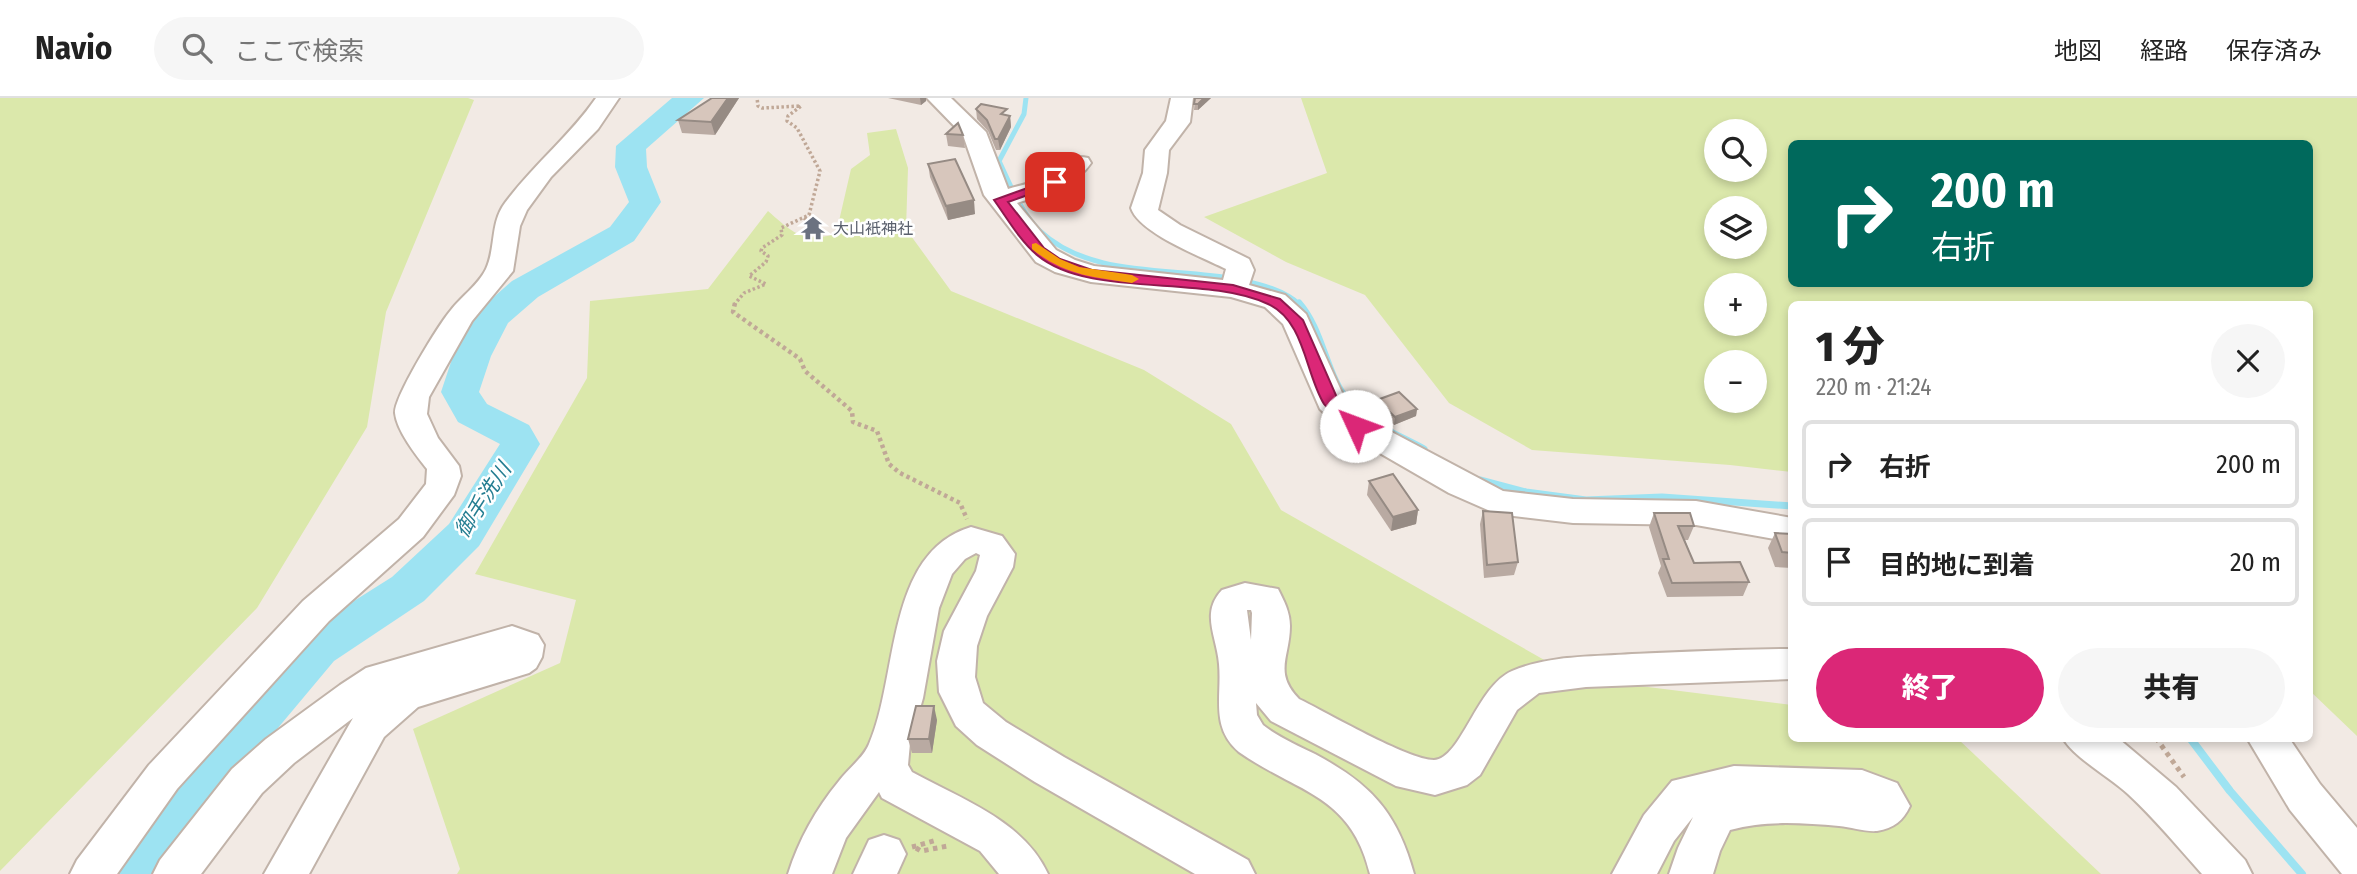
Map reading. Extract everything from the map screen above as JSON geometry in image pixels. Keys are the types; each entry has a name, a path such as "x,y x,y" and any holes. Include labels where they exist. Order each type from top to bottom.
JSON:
{"street":[{"path":"92,874 163,777 316,611 411,528 442,487 445,475 443,466 415,428 411,414 414,397 459,318 499,271 507,226 524,193 590,124 608,98"},
{"path":"938,98 978,138 993,187 1011,197 1040,251 1065,266 1105,276 1236,283 1267,298 1291,313 1301,328 1331,402 1343,415 1356,426 1410,457 1497,502 1573,511 1696,513 1788,529"},
{"path":"1182,98 1178,122 1157,150 1155,173 1144,208 1146,214 1164,227 1239,265 1236,283"},
{"path":"1011,197 1055,182 1079,163"},
{"path":"810,874 817,847 887,752 903,699 920,607 927,589 949,552 971,540 992,545 997,551 997,561 967,616 957,648 954,666 957,689 966,712 997,738 1066,781 1233,874"},
{"path":"1392,874 1379,832 1365,810 1340,788 1259,744 1245,732 1237,713 1238,662 1227,611 1238,596 1265,598 1271,608 1265,674 1266,688 1273,701 1285,710 1410,774 1425,778 1452,774 1464,765 1504,699 1516,687 1526,682 1579,673 1788,664"},
{"path":"175,874 247,781 280,751 354,696 380,679 414,667 498,643 512,641 525,645 523,657 516,662 405,695 381,714 370,725 286,874"},
{"path":"2090,742 2137,776 2230,874"},
{"path":"2270,742 2305,796 2357,860"},
{"path":"887,752 889,775 897,785 995,838 1026,874"},
{"path":"1634,874 1672,809 1687,794 1734,784 1862,789 1877,792 1887,799 1889,806 1874,813 1842,808 1759,804 1734,809 1716,816 1699,848 1691,874"}],"path":[{"path":"757,98 758,106 762,108 801,106 788,116 787,121 797,128 820,171 809,215 780,228 782,235 762,248 761,251 768,256 766,262 749,275 766,284 741,294 733,305 733,312 800,359 805,371 852,411 853,422 877,431 889,464 900,473 960,503 968,520 971,540"},
{"path":"804,218 811,223"}],"green space":[{"path":"0,98 474,100 386,312 367,427 257,608 0,871"},
{"path":"1301,98 2357,98 2357,736 2313,694 2313,301 1788,301 1788,472 1532,450 1449,403 1365,295 1286,262 1204,217 1327,173"},
{"path":"896,129 908,168 906,229 951,291 1144,370 1231,424 1281,510 1576,678 1788,704 1788,742 1961,742 2101,874 457,874 460,869 413,729 560,663 576,600 475,574 587,378 590,301 708,289 768,211 799,234 815,237 836,234 851,169 870,155 867,133"}],"building":[{"path":"712,98 728,98 711,122 678,120"},
{"path":"1195,98 1204,98 1194,104"},
{"path":"981,104 1007,109 1001,114 1010,116 998,139 995,139 987,120 976,109"},
{"path":"958,123 963,135 946,134"},
{"path":"955,159 974,200 946,206 928,164"},
{"path":"1399,392 1417,409 1395,417 1377,400"},
{"path":"1393,474 1418,510 1393,517 1369,481"},
{"path":"1483,511 1512,513 1518,562 1487,565"},
{"path":"1654,513 1690,513 1694,526 1678,526 1694,563 1740,562 1749,582 1672,583 1663,559 1669,559"},
{"path":"1775,533 1788,534 1788,553 1782,552"},
{"path":"916,706 934,706 929,739 908,739"}],"waterway":[{"name":"御手洗川","path":"129,874 239,738 317,648 408,589 464,535 520,444 515,434 472,413 460,392 472,356 493,317 525,289 622,234 645,202 631,167 631,146 690,98"},
{"path":"1026,98 1024,114 999,161 1022,207 1040,231 1060,246 1107,264 1236,279 1278,291 1300,305"},
{"path":"1299,303 1314,327 1335,380 1350,404 1375,424 1424,449"},
{"path":"1480,480 1526,492 1586,500 1662,497 1788,506"},
{"path":"2193,742 2230,791 2302,874"}],"slow traffic":[{"path":"1036,247 1055,262 1076,270 1132,279"}],"place":[{"name":"大山衹神社","path":"813,228"}],"route":[{"path":"1055,182 1000,200 1046,256 1055,262 1091,274 1233,289 1251,292 1275,302 1291,313 1301,328 1331,402 1356,426"}]}
